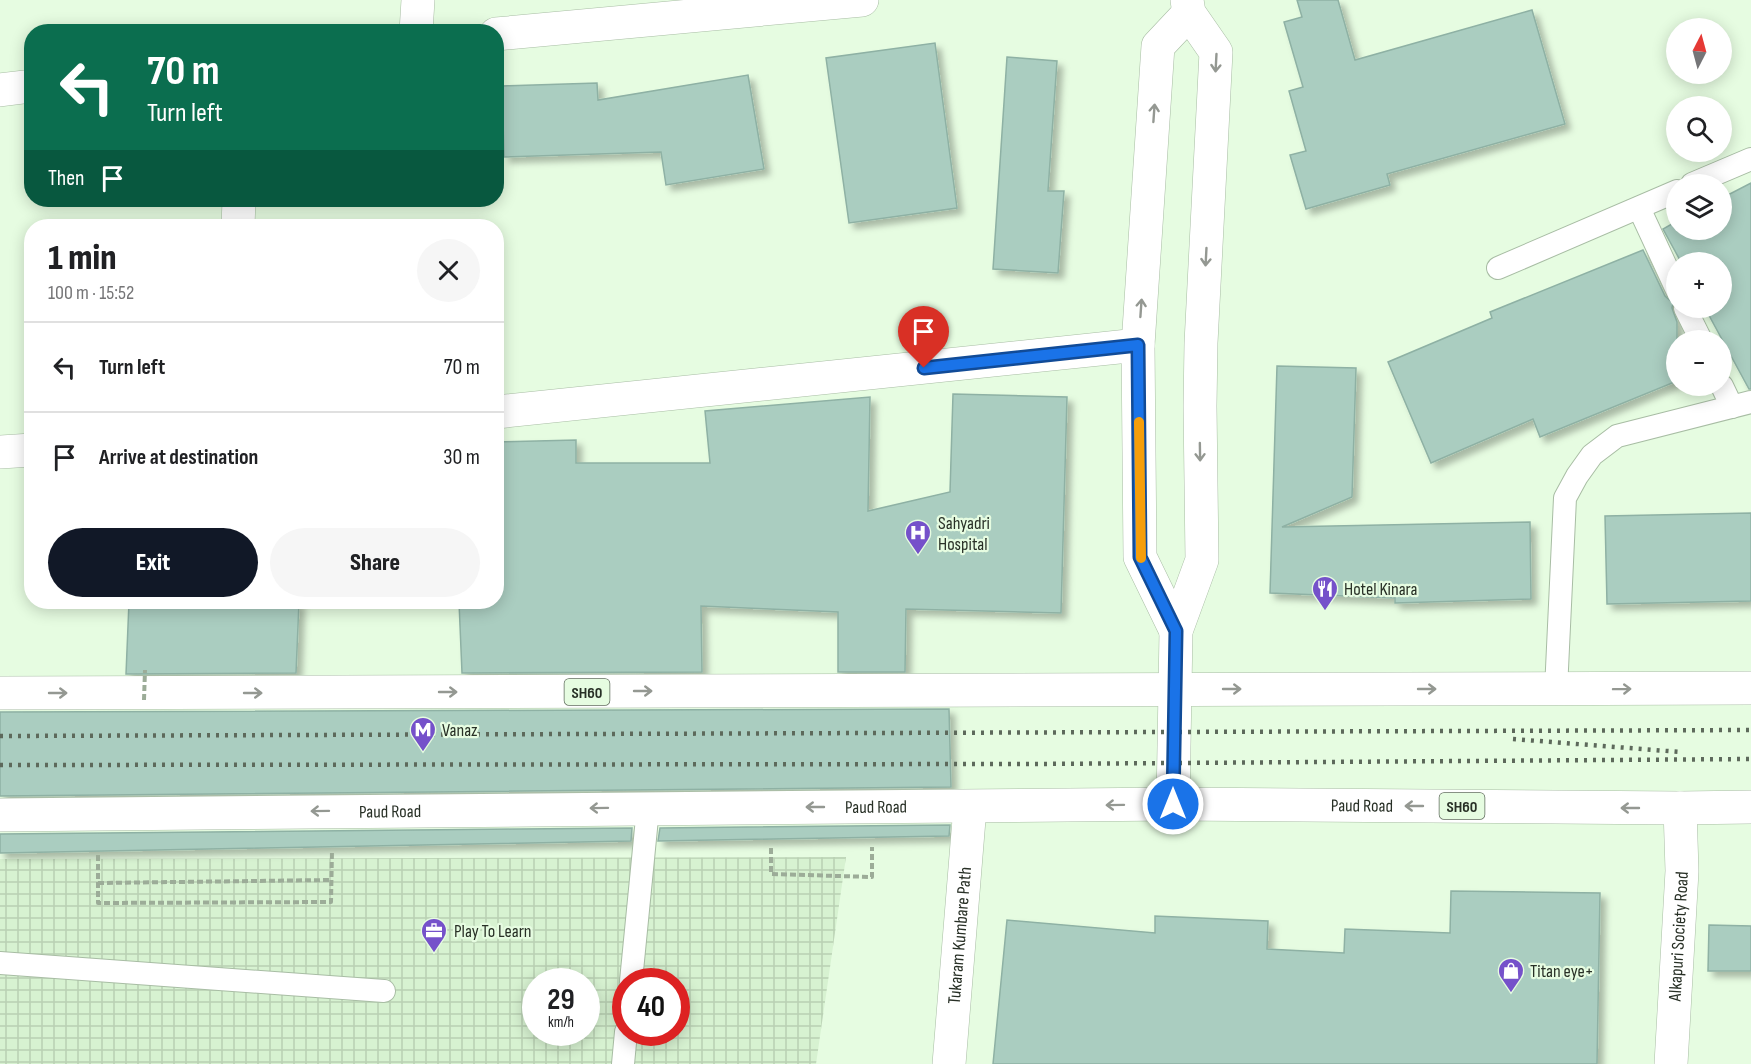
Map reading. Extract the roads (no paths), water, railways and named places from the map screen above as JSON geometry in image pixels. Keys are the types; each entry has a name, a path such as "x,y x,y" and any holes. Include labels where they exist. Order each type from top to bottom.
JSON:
{"main road":[{"path":"416,24 418,0"},
{"path":"504,33 862,0"},
{"path":"1173,804 1176,631 1202,560 1200,406 1216,52 1189,6 1158,46 1138,345 1140,557 1176,631"},
{"path":"0,90 24,87"},
{"path":"504,411 1138,345"},
{"path":"0,452 24,450"},
{"name":"SH60","path":"0,693 1751,688"},
{"name":"Paud Road","path":"0,815 1173,804 1751,807"},
{"name":"Tukaram Kumbare Path","path":"949,1064 970,807"},
{"name":"Alkapuri Society Road","path":"1671,1064 1682,871 1680,808"}],"lane":[{"path":"1716,174 1751,159"},
{"path":"1498,268 1666,196"},
{"path":"1638,208 1666,267"},
{"path":"1556,690 1565,498 1577,476 1592,455 1617,436 1741,405"},
{"path":"633,968 648,808"},
{"path":"0,963 384,991"},
{"path":"623,1064 625,1046"}],"railway":[{"path":"0,736 1751,730"},
{"path":"1513,739 1680,752"},
{"path":"0,765 1033,764 1751,759"}],"place":[{"name":"Sahyadri Hospital","path":"918,556"},
{"name":"Hotel Kinara","path":"1325,612"},
{"name":"Vanaz","path":"423,753"},
{"name":"Play To Learn","path":"434,954"},
{"name":"Titan eye+","path":"1511,994"}]}
